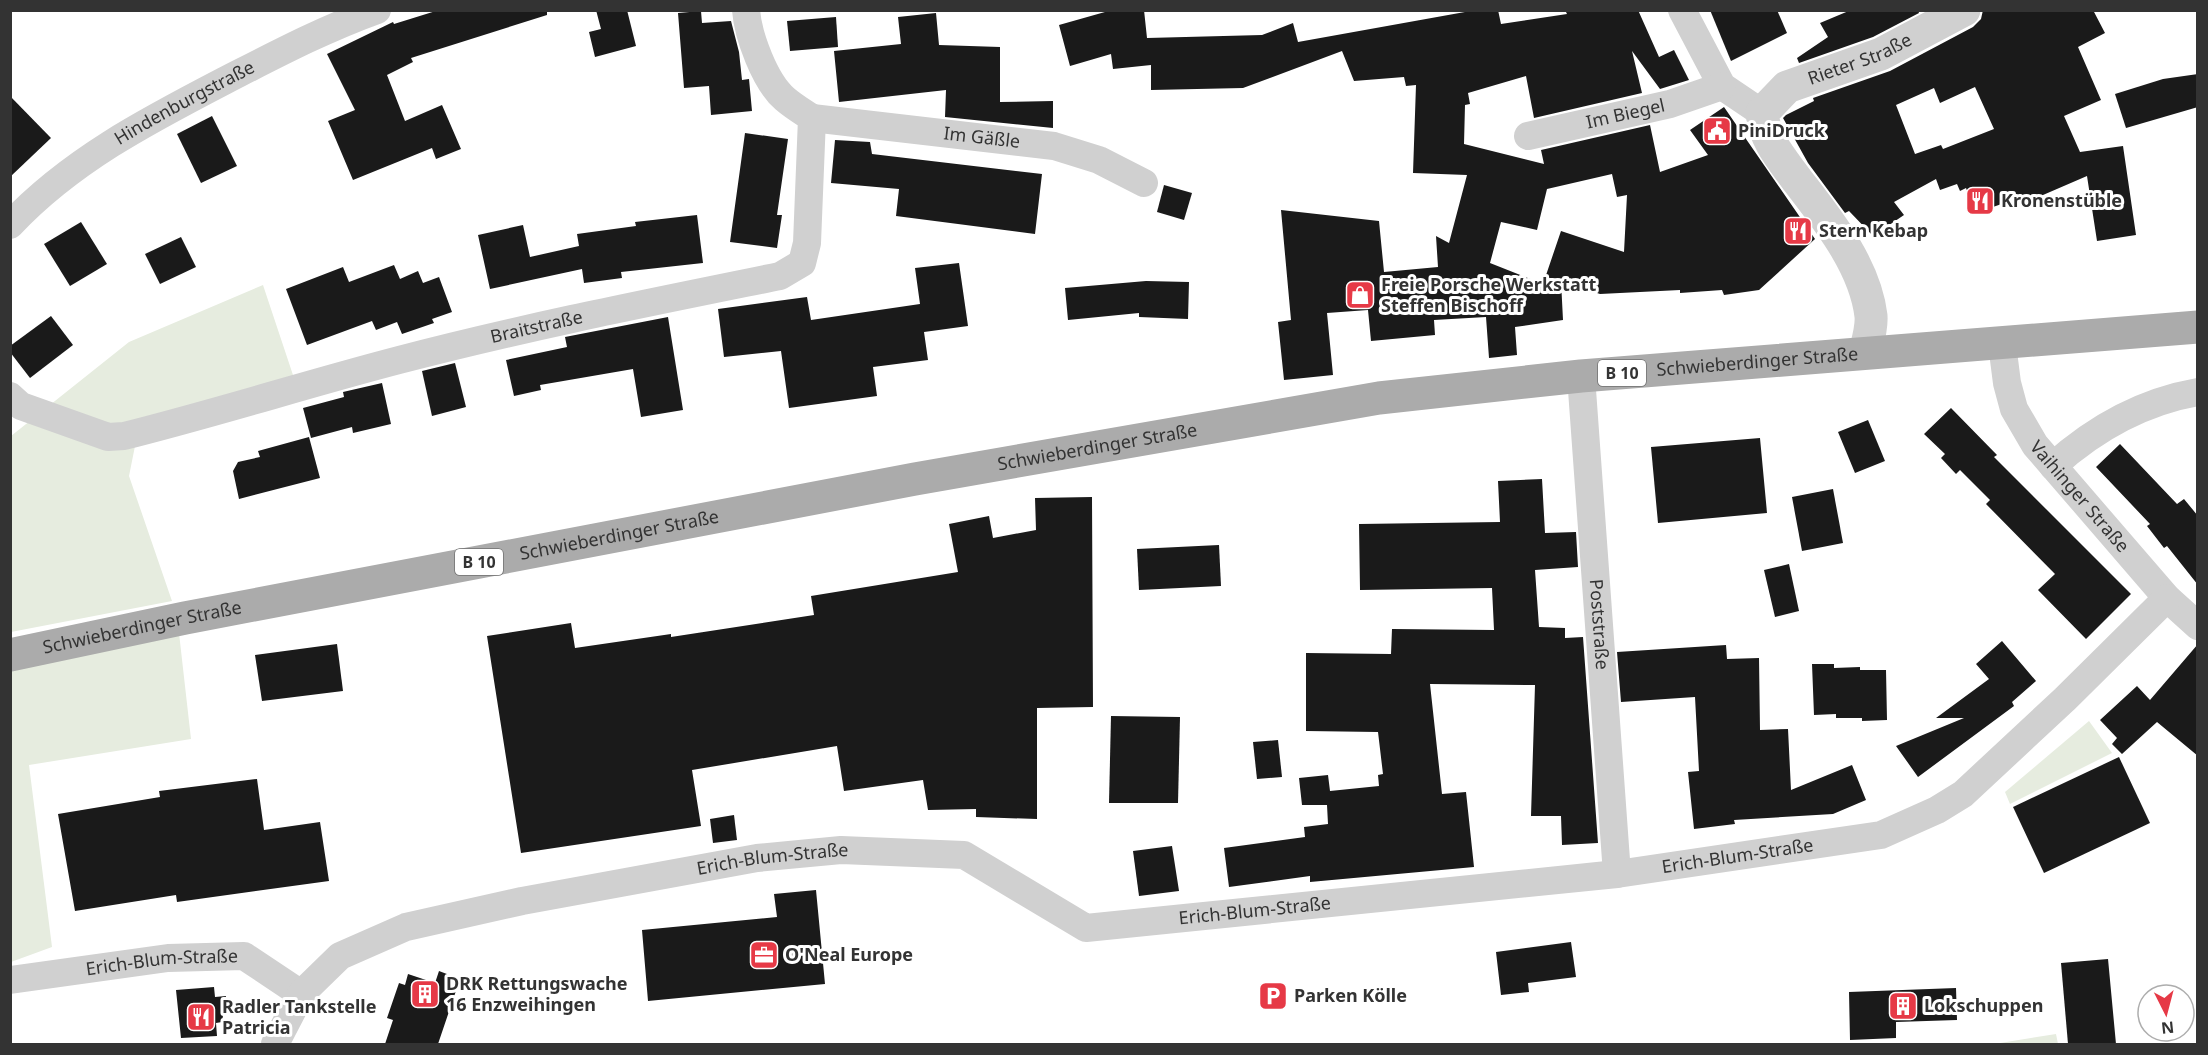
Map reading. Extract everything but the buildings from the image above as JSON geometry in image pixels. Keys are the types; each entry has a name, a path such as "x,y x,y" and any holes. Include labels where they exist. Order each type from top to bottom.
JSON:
{"main road":[{"name":"Schwieberdinger Straße","path":"10,655 196,616 1064,452 1379,398 1581,376 2198,327"}],"street":[{"name":"Hindenburgstraße","path":"10,225 97,151 137,126 288,47 377,10"},
{"path":"746,10 747,26 757,57 783,98 812,118"},
{"path":"1682,10 1722,86 1762,113 1770,143 1839,237 1854,267 1871,315 1871,328 1864,352"},
{"name":"Rieter Straße","path":"1762,113 1787,87 1881,54 1964,10"},
{"name":"Im Biegel","path":"1528,136 1670,104 1722,86"},
{"name":"Im Gäßle","path":"812,118 1054,146 1099,160 1144,183"},
{"name":"Braitstraße","path":"10,396 21,406 108,437 124,436 227,410 398,360 512,332 780,276 802,263 807,243 812,118"},
{"name":"Vaihinger Straße","path":"2002,344 2007,383 2014,409 2035,445 2167,598 2198,626"},
{"name":"Poststraße","path":"1581,376 1617,874"},
{"path":"2053,466 2098,429 2124,415 2151,404 2198,392"},
{"name":"Erich-Blum-Straße","path":"275,1044 301,994 340,956 406,927 522,901 757,858 841,850 964,855 1086,928 1617,874 1881,835 1937,810 1972,786 2065,699 2167,598"},
{"name":"Erich-Blum-Straße","path":"10,980 168,958 244,956 301,994"}],"shaded area":[{"path":"263,285 300,396 136,441 129,476 172,601 11,632 11,436 129,342"},
{"path":"179,633 191,739 29,765 52,947 11,962 10,671"},
{"path":"2089,721 2112,753 2010,804 2005,792"},
{"path":"2056,1034 2058,1044 1994,1044"}],"place":[{"name":"PiniDruck","path":"1717,131"},
{"name":"Kronenstüble","path":"1980,201"},
{"name":"Stern Kebap","path":"1798,231"},
{"name":"Freie Porsche Werkstatt Steffen Bischoff","path":"1360,295"},
{"name":"O'Neal Europe","path":"764,955"},
{"name":"DRK Rettungswache 16 Enzweihingen","path":"425,994"},
{"name":"Parken Kölle","path":"1273,996"},
{"name":"Lokschuppen","path":"1903,1006"},
{"name":"Radler Tankstelle Patricia","path":"201,1017"}]}
